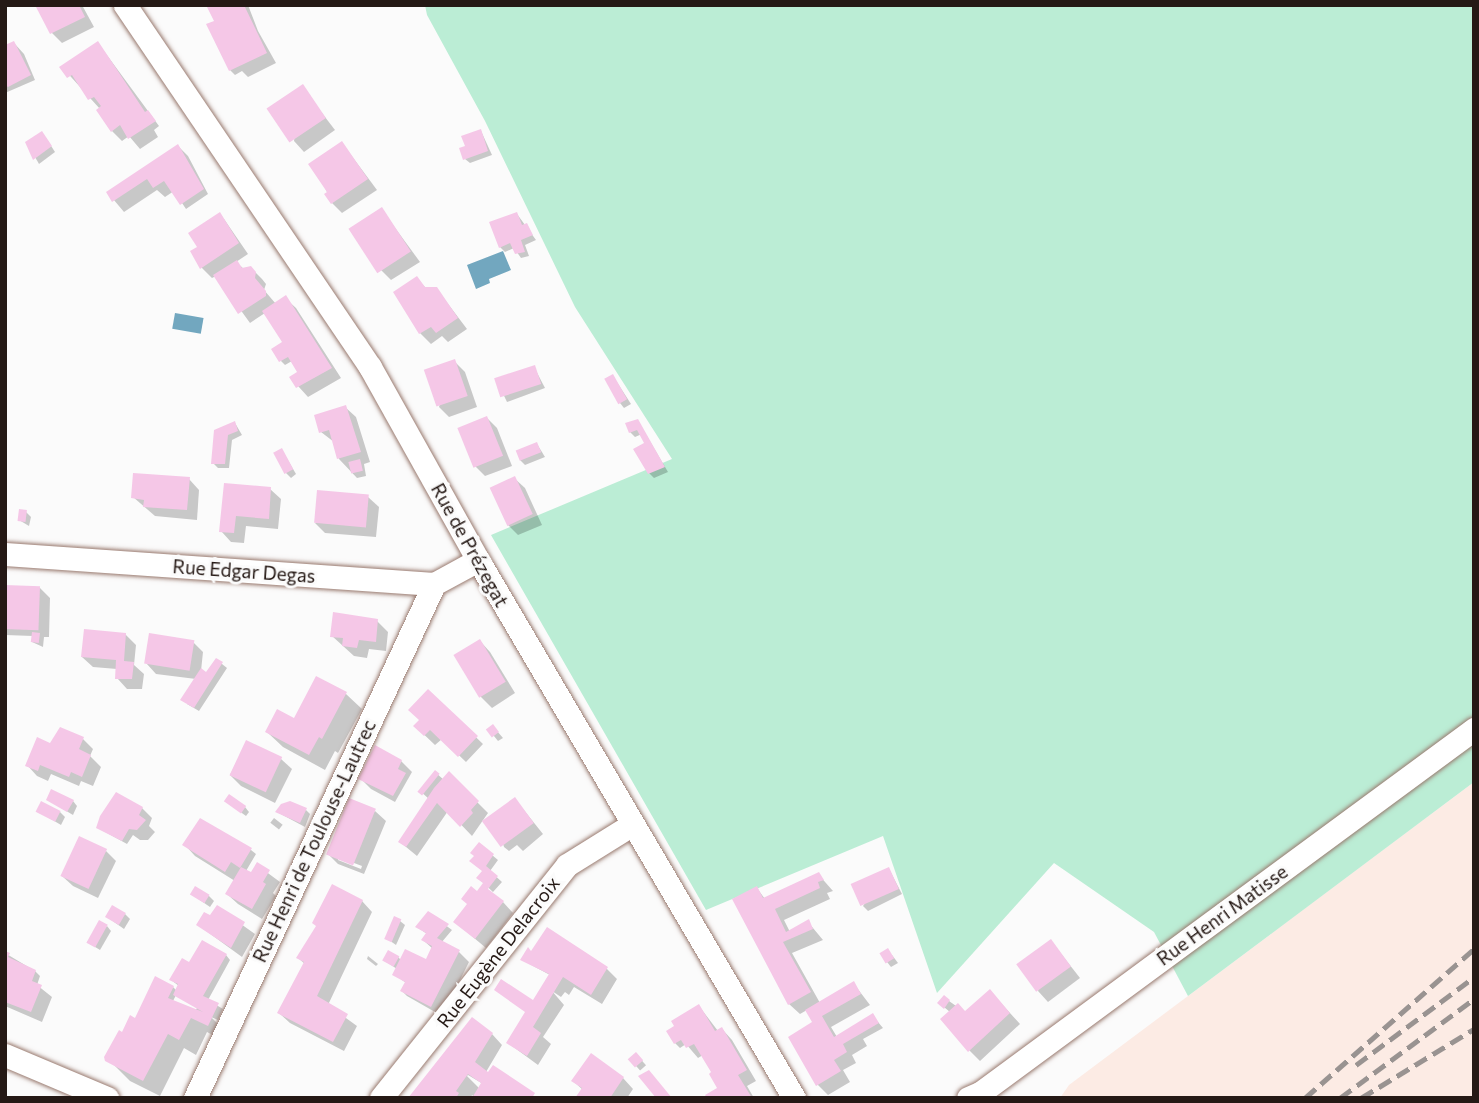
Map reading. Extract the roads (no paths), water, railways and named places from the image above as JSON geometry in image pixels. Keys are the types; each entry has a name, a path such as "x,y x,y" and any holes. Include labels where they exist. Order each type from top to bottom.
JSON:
{"street":[{"name":"Rue de Prézegat","path":"125,5 370,366 631,825 794,1098"},
{"name":"Rue Edgar Degas","path":"5,554 434,584"},
{"path":"434,584 478,560"},
{"name":"Rue Henri de Toulouse-Lautrec","path":"195,1098 434,584"},
{"name":"Rue Henri Matisse","path":"968,1098 981,1093 1474,729"},
{"name":"Rue Eugène Delacroix","path":"381,1098 567,865 631,825"},
{"path":"5,1055 107,1098"}],"water":[{"path":"503,251 511,270 489,279 490,283 476,289 467,265"},
{"path":"175,313 204,318 201,334 172,329"}],"railway":[{"path":"1305,1098 1474,949"},
{"path":"1356,1065 1474,977"},
{"path":"1340,1098 1474,999"},
{"path":"1361,1098 1474,1029"}]}
